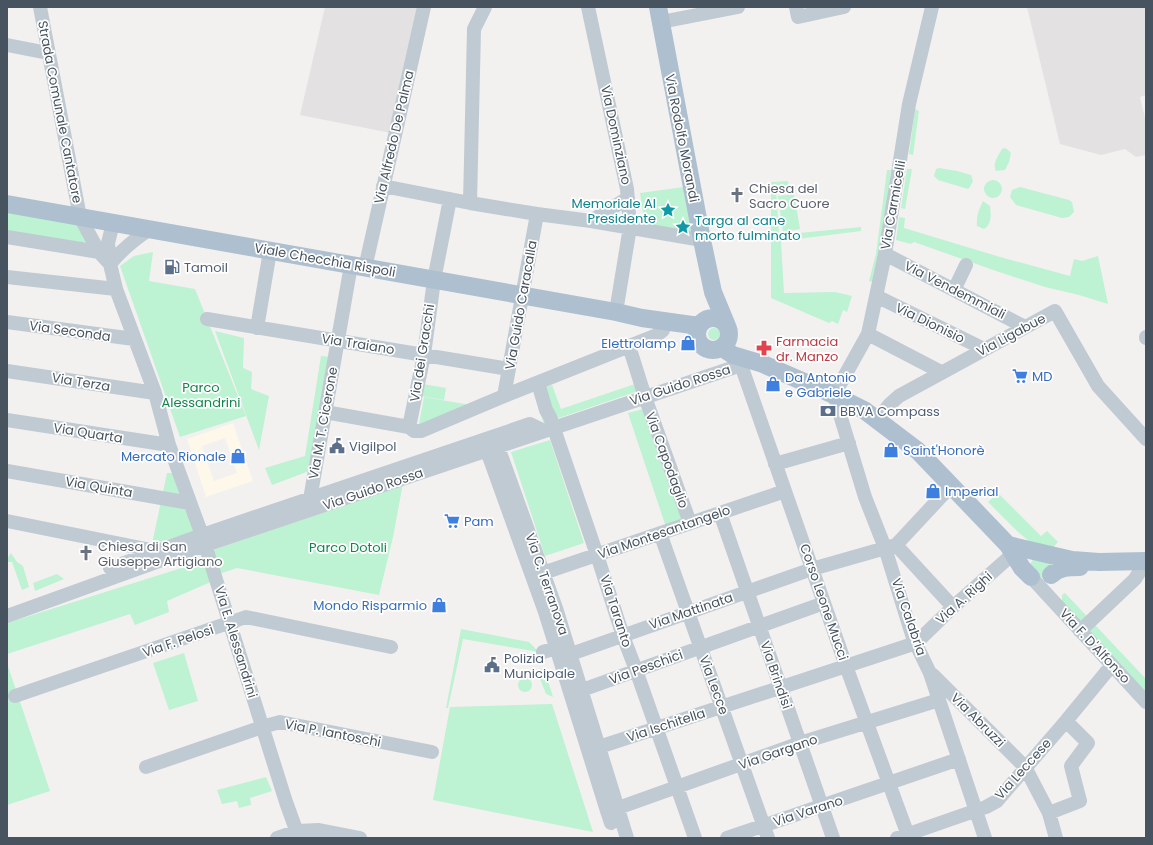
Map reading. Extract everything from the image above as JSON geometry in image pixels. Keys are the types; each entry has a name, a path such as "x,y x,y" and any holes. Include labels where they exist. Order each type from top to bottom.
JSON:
{"main road":[{"name":"Via Rodolfo Morandi","path":"659,15 713,292 731,345"},
{"name":"Viale Checchia Rispoli","path":"7,204 702,328"},
{"name":"Via Rodolfo Morandi","path":"702,328 713,292"},
{"name":"Viale Checchia Rispoli","path":"642,318 664,326 702,328 719,319 731,345"},
{"name":"Viale Checchia Rispoli","path":"702,328 701,345 711,350 731,345 742,346 763,364 834,395 864,410 918,451 1011,549 1022,568 1031,577"},
{"path":"1011,549 1072,560 1099,562 1146,561"},
{"path":"1042,554 1046,556 1054,566 1047,583 1048,578 1040,581 1031,577 1027,570 1028,562 1034,556 1042,554"},
{"path":"1047,583 1057,569 1066,567 1118,567 1146,561"}],"street":[{"name":"Strada Comunale Cantatore","path":"40,7 80,217"},
{"name":"Via Alfredo De Palma","path":"358,266 384,186 424,7"},
{"path":"470,203 474,29 485,7"},
{"name":"Via Dominziano","path":"588,7 628,190 630,228 616,312"},
{"path":"659,15 738,7"},
{"path":"796,7 798,17 844,7"},
{"name":"Via Carmicelli","path":"834,395 868,334 884,254 909,104 932,7"},
{"path":"7,45 48,53"},
{"path":"384,186 470,203 537,214 591,220 702,240"},
{"path":"591,220 628,198"},
{"name":"Via dei Gracchi","path":"409,427 424,355 434,280 450,199"},
{"name":"Via Guido Caracalla","path":"504,396 537,214"},
{"name":"Via E. Alessandrini","path":"80,217 99,252 110,264"},
{"name":"Via E. Alessandrini","path":"113,223 108,243 110,264 116,289 155,393 169,445 204,540 262,727 298,835"},
{"path":"110,264 134,239 150,229"},
{"path":"7,237 99,252"},
{"path":"257,328 270,251"},
{"name":"Via Vendemmiali","path":"884,254 1025,327"},
{"path":"954,290 966,265"},
{"name":"Via M. T. Cicerone","path":"309,504 338,341 358,266"},
{"path":"7,277 116,289"},
{"name":"Via Dionisio","path":"876,296 984,349"},
{"name":"Via Ligabue","path":"876,420 899,396 1055,311 1098,386 1146,438"},
{"name":"Via Traiano","path":"207,319 509,369"},
{"name":"Via Seconda","path":"7,322 134,340"},
{"path":"325,412 409,427 414,431 421,431 657,335 663,330 664,326"},
{"path":"868,334 941,372"},
{"name":"Via Guido Rossa","path":"7,616 176,555 204,540 309,504 492,449 645,397 731,345"},
{"name":"Corso Leone Mucci","path":"731,345 785,491 866,723 890,784 904,837"},
{"name":"Via Capodaglio","path":"628,346 690,523"},
{"name":"Via Terza","path":"7,371 155,393"},
{"name":"Via Taranto","path":"538,383 546,410 550,417 549,430 597,555 623,636 695,838"},
{"name":"Via Calabria","path":"834,395 865,497 890,546 916,643 930,673 985,838"},
{"path":"844,427 856,406"},
{"name":"Via Quarta","path":"7,420 169,445"},
{"path":"309,504 530,424 549,430"},
{"path":"775,464 849,443"},
{"path":"492,449 560,650 604,804 611,823"},
{"name":"Via C. Terranova","path":"492,449 543,573 560,650 582,690 627,838"},
{"name":"Via Quinta","path":"7,471 190,503"},
{"path":"951,486 890,546 953,607"},
{"name":"Via Montesantangelo","path":"543,573 785,491"},
{"name":"Via Brindisi","path":"720,513 832,838"},
{"path":"7,521 176,555"},
{"name":"Via Lecce","path":"660,533 766,832"},
{"path":"7,608 156,551 204,540"},
{"name":"Via Mattinata","path":"560,650 623,636 812,569 890,546"},
{"name":"Via A. Righi","path":"846,666 916,643 1011,549"},
{"path":"1080,631 1135,579 1146,561"},
{"name":"Via F. D'Alfonso","path":"1047,583 1080,631 1146,702"},
{"name":"Via Peschici","path":"582,690 824,604"},
{"name":"Via F. Pelosi","path":"15,696 246,617 391,647"},
{"name":"Via Leccese","path":"904,837 976,811 997,801 1112,665"},
{"name":"Via Ischitella","path":"599,747 846,666"},
{"name":"Via Abruzzi","path":"930,673 1025,768 1049,813 1056,838"},
{"name":"Via Gargano","path":"618,808 800,743 939,700"},
{"path":"1049,813 1080,801 1071,766 1088,743 1066,721"},
{"name":"Via P. Iantoschi","path":"146,767 280,722 432,752"},
{"name":"Via Varano","path":"727,838 766,832 822,806 890,784 959,759"},
{"path":"276,838 319,830 360,838"}],"shaded area":[{"path":"325,7 420,7 391,133 300,115"},
{"path":"1027,7 1146,7 1146,95 1140,97 1146,122 1146,155 1136,157 1125,149 1101,155 1060,144"},
{"name":"Mercato Rionale","path":"233,423 253,481 206,497 187,439","holes":["225,438 237,473 214,481 202,446"]}],"green space":[{"path":"915,109 919,111 913,155 909,154"},
{"path":"1004,148 1011,153 1009,162 1005,170 996,171 996,160"},
{"path":"939,168 971,175 973,181 968,189 938,180 934,176 936,169"},
{"path":"907,169 912,169 905,209 901,208"},
{"path":"887,170 891,170 880,253 873,282 869,281 876,254"},
{"path":"993,180 999,183 1002,189 999,195 993,198 987,195 984,189 987,183"},
{"path":"788,181 789,188 776,189 779,235 861,227 861,231 781,241 784,293 835,292 852,296 847,312 843,310 838,324 832,321 829,323 771,298 771,182"},
{"path":"684,187 693,236 645,227 640,193"},
{"path":"1020,187 1069,200 1072,202 1074,212 1069,217 1062,218 1016,205 1010,197 1012,190"},
{"path":"794,194 800,229 783,232 778,196"},
{"path":"983,201 990,206 991,212 990,222 984,229 977,226 978,213"},
{"path":"7,206 77,219 92,247 7,234"},
{"path":"899,217 905,218 904,228 1070,276 1074,259 1082,261 1098,256 1108,304 1045,287 914,242 911,244 896,240"},
{"name":"Parco Alessandrini","path":"153,252 149,281 195,289 246,416 180,437 120,266 134,256"},
{"path":"712,328 716,328 720,334 716,340 712,340 708,336 708,332"},
{"path":"215,331 244,338 243,368 252,372 251,389 269,396 259,450"},
{"path":"321,356 332,357 312,470 272,485 265,468 305,456"},
{"path":"423,384 446,388 444,400 421,396"},
{"path":"635,384 638,391 559,418 544,425 534,391 552,385 561,409"},
{"path":"424,397 476,406 418,429"},
{"path":"647,408 686,523 667,530 628,413"},
{"path":"550,440 584,543 545,556 511,452"},
{"path":"167,473 175,473 197,532 152,544"},
{"name":"Parco Dotoli","path":"403,483 393,537 379,595 237,568 219,574 210,551 358,501"},
{"path":"998,493 1041,536 1047,531 1058,542 1050,551 1036,547 1017,531 988,502"},
{"path":"11,553 17,562 23,566 29,587 22,590 12,562 7,562 7,559"},
{"path":"1034,558 1048,559 1051,565 1046,577 1038,578 1030,564"},
{"path":"210,559 213,581 167,601 169,612 135,625 130,614 7,654 7,623"},
{"path":"57,574 64,579 35,591 33,583"},
{"path":"1065,593 1146,679 1145,691 1062,601 1062,595"},
{"path":"461,629 529,642 539,652 463,639 448,708 446,708"},
{"path":"184,653 198,701 169,710 153,663"},
{"path":"7,663 50,791 7,805"},
{"path":"544,668 553,697 546,694 537,671"},
{"path":"522,678 528,678 532,682 532,688 528,692 522,692 518,688 518,682"},
{"path":"552,704 593,832 433,800 450,707"},
{"path":"266,777 272,791 250,798 251,805 239,808 237,801 222,804 217,790"}],"place":[{"name":"Chiesa del Sacro Cuore","path":"737,195"},
{"name":"Memoriale Al Presidente","path":"668,210"},
{"name":"Targa al cane morto fulminato","path":"683,227"},
{"name":"Tamoil","path":"172,267"},
{"name":"Elettrolamp","path":"688,343"},
{"name":"Farmacia dr. Manzo","path":"764,348"},
{"name":"MD","path":"1020,376"},
{"name":"Da Antonio e Gabriele","path":"773,384"},
{"name":"BBVA Compass","path":"828,411"},
{"name":"Vigilpol","path":"337,446"},
{"name":"Saint'Honorè","path":"891,450"},
{"name":"Mercato Rionale","path":"238,456"},
{"name":"Imperial","path":"933,491"},
{"name":"Pam","path":"452,521"},
{"name":"Chiesa di San Giuseppe Artigiano","path":"86,553"},
{"name":"Mondo Risparmio","path":"439,605"},
{"name":"Polizia Municipale","path":"492,665"}]}
